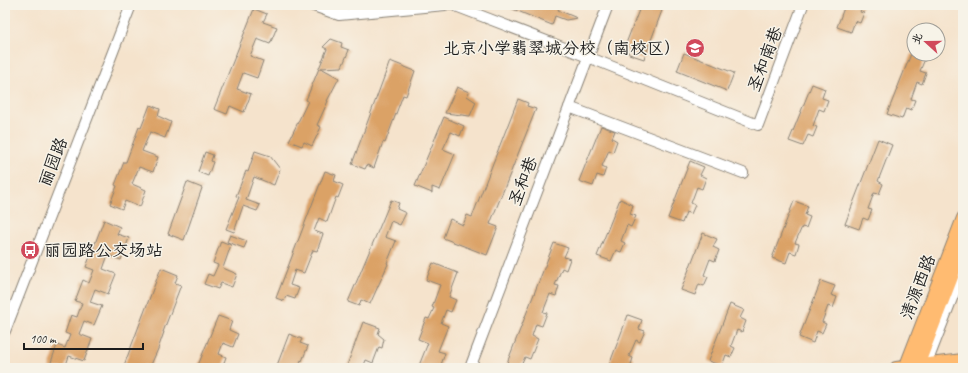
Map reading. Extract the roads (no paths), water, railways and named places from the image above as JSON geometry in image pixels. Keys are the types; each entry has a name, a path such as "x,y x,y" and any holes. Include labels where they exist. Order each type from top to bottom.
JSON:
{"main road":[{"name":"清源西路","path":"913,367 963,218"},
{"name":"清源西路","path":"913,367 963,248"},
{"path":"913,367 963,360"}],"street":[{"name":"丽园路","path":"5,331 131,5"},
{"path":"311,5 338,15 396,7 445,5"},
{"path":"453,5 588,57"},
{"name":"圣和巷","path":"470,368 608,5"},
{"name":"圣和南巷","path":"588,57 758,125 803,5"},
{"path":"569,107 743,173"},
{"path":"913,367 963,270"}],"place":[{"name":"北京小学翡翠城分校（南校区）","path":"695,48"},
{"name":"丽园路公交场站","path":"30,250"}]}
